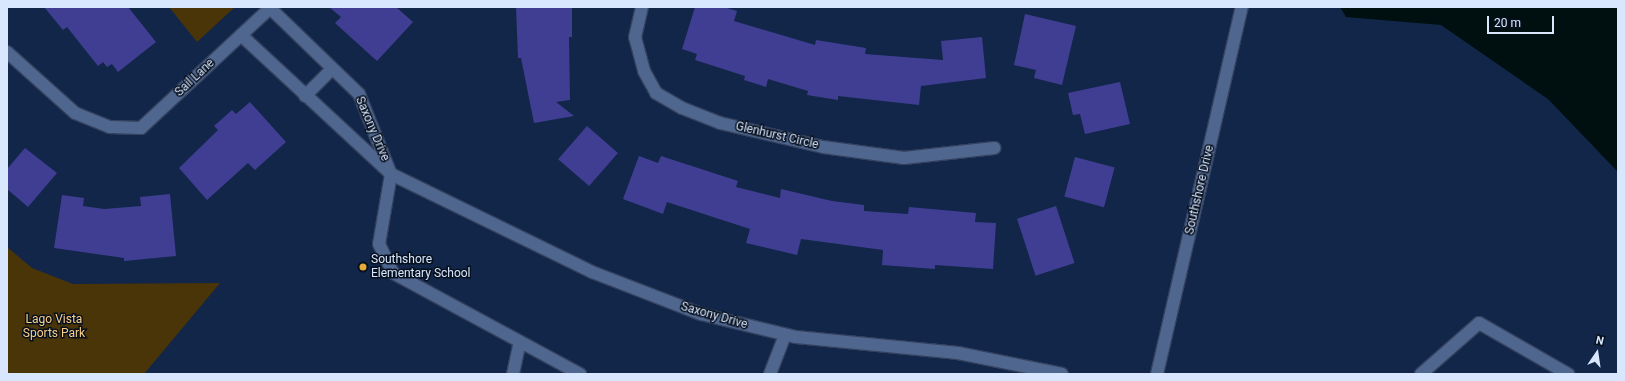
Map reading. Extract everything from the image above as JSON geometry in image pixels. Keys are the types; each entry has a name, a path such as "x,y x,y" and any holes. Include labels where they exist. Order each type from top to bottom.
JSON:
{"street":[{"name":"Glenhurst Circle","path":"642,7 635,38 644,71 656,93 682,108 720,123 823,147 904,158 994,148"},
{"name":"Southshore Drive","path":"1157,374 1242,7"},
{"name":"Sail Lane","path":"7,52 75,113 110,127 141,128 271,8"},
{"name":"Saxony Drive","path":"271,8 358,94 391,174"},
{"name":"Saxony Drive","path":"241,35 391,174 592,272 701,314 785,334 958,353 1062,374"},
{"path":"306,96 332,69"},
{"path":"391,174 380,244 392,273 580,374"},
{"path":"1421,374 1479,323 1568,374"},
{"path":"770,374 785,334"},
{"path":"513,374 520,342"}],"green space":[{"path":"169,7 235,7 197,42"},
{"name":"Lago Vista Sports Park","path":"7,247 32,268 73,284 220,283 144,374 7,374"}],"shaded area":[{"path":"1340,7 1618,7 1618,172 1548,99 1441,25 1346,17"}],"building":[{"path":"44,7 128,7 156,42 118,72 112,64 107,67 103,62 98,66 67,27 63,30"},
{"path":"329,7 396,7 413,22 377,61 335,23 341,17"},
{"path":"516,7 572,7 572,37 569,37 570,100 556,102 574,116 534,123 521,58 518,58"},
{"path":"695,7 724,7 737,11 734,21 815,45 816,40 866,48 865,54 943,60 941,41 982,37 986,78 921,86 919,105 838,96 838,100 807,95 808,91 768,79 766,87 744,80 745,76 695,60 697,54 682,49"},
{"path":"1025,14 1076,26 1062,85 1034,78 1036,70 1014,65"},
{"path":"1120,82 1130,124 1085,134 1080,114 1073,115 1068,93"},
{"path":"250,102 286,142 255,170 248,163 207,200 179,168 218,130 214,126 232,110 236,114"},
{"path":"587,126 618,153 589,186 558,159"},
{"path":"25,148 57,173 28,207 7,189 7,169"},
{"path":"639,156 658,163 661,156 738,181 736,187 780,198 781,189 832,201 864,205 864,211 908,214 909,207 976,213 975,222 996,223 993,269 935,265 935,269 882,265 883,250 801,239 797,255 746,243 750,229 667,202 663,214 623,199"},
{"path":"1075,157 1115,168 1104,207 1064,197"},
{"path":"170,194 176,256 124,261 124,258 54,248 62,195 84,198 83,206 104,209 141,206 140,197"},
{"path":"1056,206 1075,263 1036,276 1017,219"}],"place":[{"name":"Southshore Elementary School","path":"363,267"}]}
